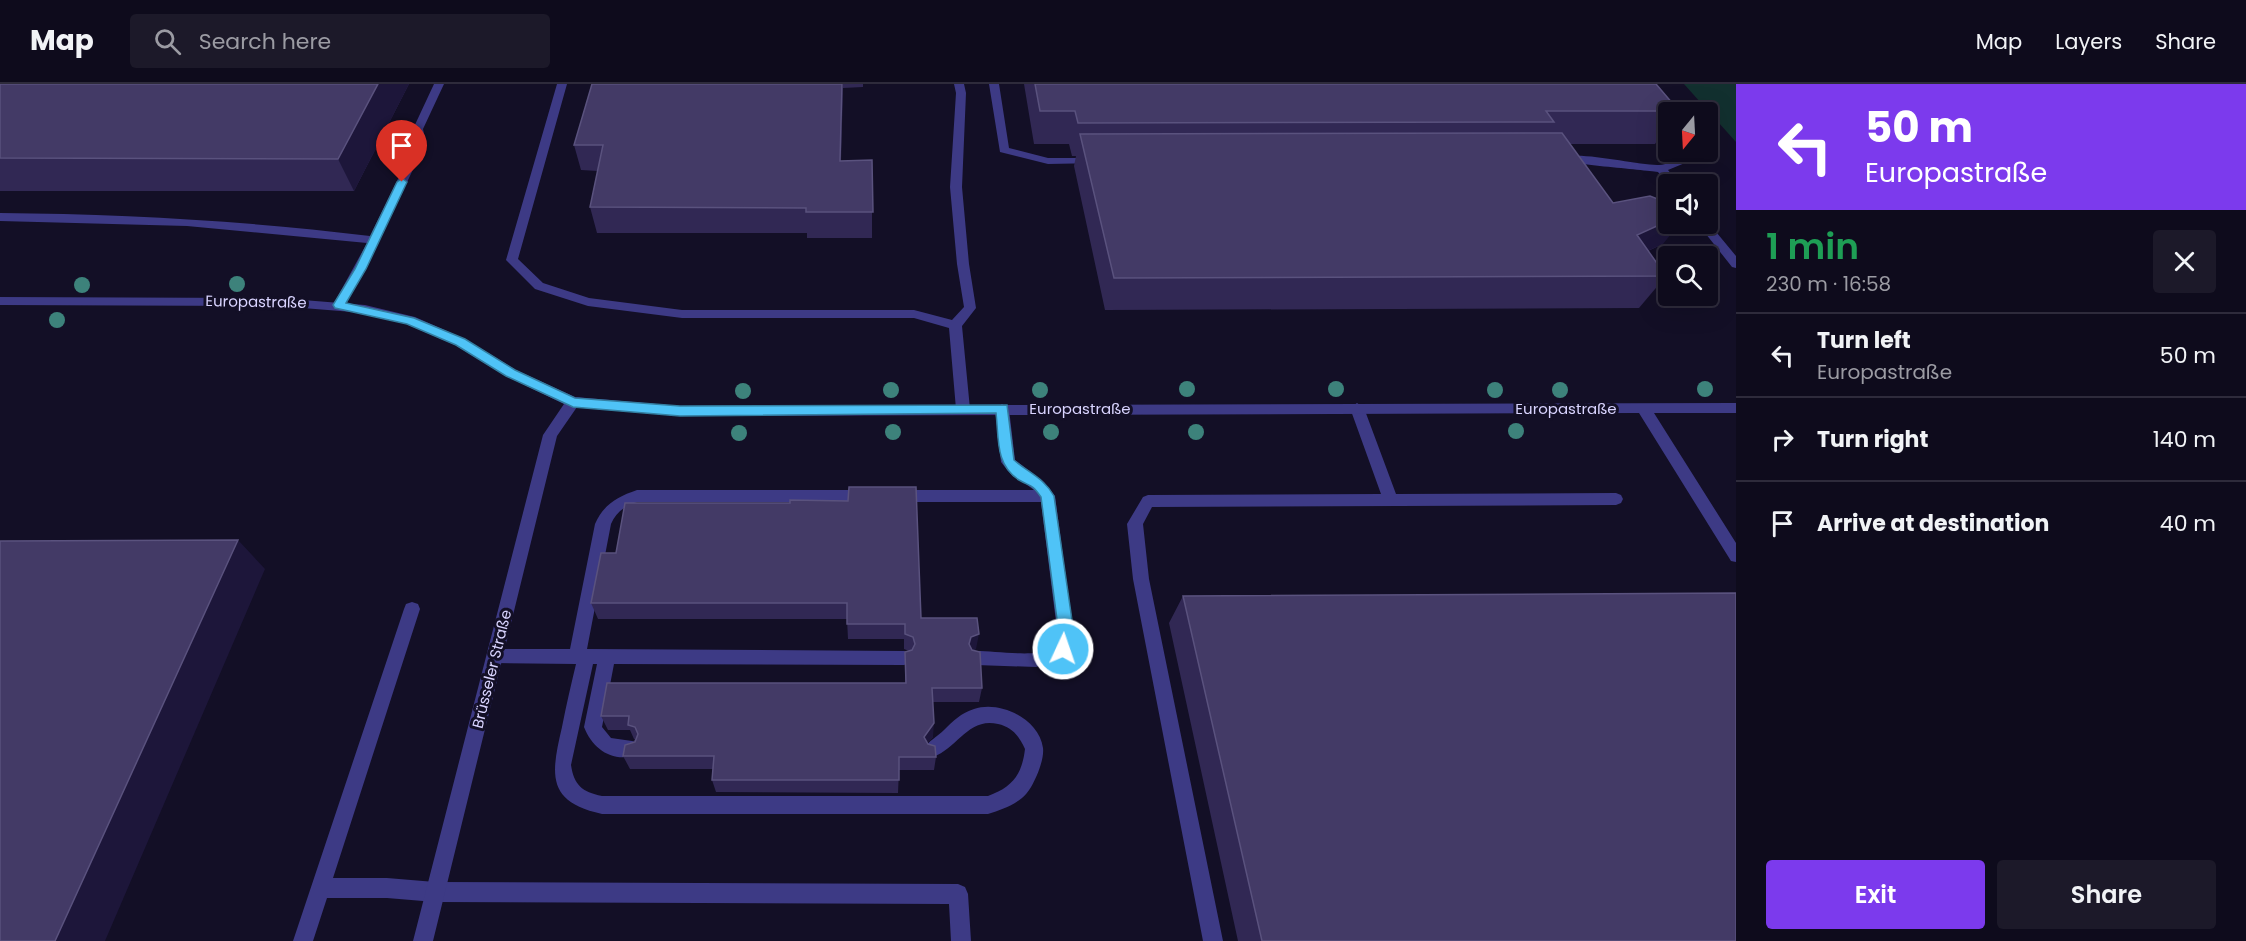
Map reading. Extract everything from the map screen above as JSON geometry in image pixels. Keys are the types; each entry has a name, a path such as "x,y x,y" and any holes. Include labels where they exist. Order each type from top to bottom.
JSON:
{"street":[{"path":"339,305 374,240 421,142 418,129 439,84"},
{"path":"562,84 512,260 539,286 588,302 682,314 914,315 955,325"},
{"path":"959,84 961,93 956,187 963,264 970,308 955,325 963,409"},
{"path":"994,84 1004,150 1048,161 1108,161"},
{"path":"1548,160 1584,160 1661,169 1680,162"},
{"path":"1661,169 1665,174"},
{"path":"0,217 72,217 282,229 374,240"},
{"path":"1712,234 1736,264"},
{"name":"Europastraße","path":"0,301 278,302 339,305 410,320 460,342 511,373 573,402 680,411 1736,408"},
{"name":"Brüsseler Straße","path":"423,941 550,435 573,402"},
{"path":"1357,408 1391,500"},
{"path":"1643,408 1736,556"},
{"path":"976,658 1053,656 1063,649 1066,638 1047,496 1037,481 1023,476 1008,462 1002,409"},
{"path":"933,749 943,745 968,719 982,715 1005,717 1020,725 1034,748 1028,777 1022,789 1006,800 988,805 603,805 586,802 572,794 564,780 562,765 603,524 607,513 625,499 637,496 1047,496"},
{"path":"1213,941 1141,579 1135,524 1148,501 1616,499"},
{"path":"303,941 412,609"},
{"path":"496,656 904,658"},
{"path":"607,657 593,727 596,738 605,746 633,748"},
{"path":"320,888 435,891 958,894 961,941"}],"green space":[{"path":"1684,84 1736,84 1736,142 1718,122 1718,102 1700,102"}],"building":[{"path":"0,84 378,84 338,159 0,158"},
{"path":"592,84 842,84 840,161 872,160 873,212 806,212 806,208 590,207 603,145 574,145"},
{"path":"1035,84 1656,84 1671,102 1658,102 1658,111 1546,111 1554,122 1078,123 1075,111 1040,111"},
{"path":"1562,133 1613,203 1650,196 1658,199 1658,226 1637,235 1658,265 1658,276 1114,278 1080,134"},
{"path":"849,487 916,487 921,618 977,618 979,634 971,637 969,644 972,650 980,652 982,688 932,688 934,723 924,737 928,744 935,746 936,757 899,757 899,780 712,780 714,756 623,756 625,745 635,742 638,734 635,727 628,725 629,716 601,716 607,683 906,683 905,652 912,650 915,644 913,637 905,634 905,624 847,624 847,603 591,603 601,553 616,553 625,503 848,501"},
{"path":"238,540 55,941 0,941 0,541"},
{"path":"1736,593 1736,941 1262,941 1183,596"}],"route":[{"path":"402,182 360,269 339,305 410,320 460,342 511,373 573,402 680,411 1002,409 1008,462 1023,476 1037,481 1047,496 1065,627 1066,638 1063,649"}]}
